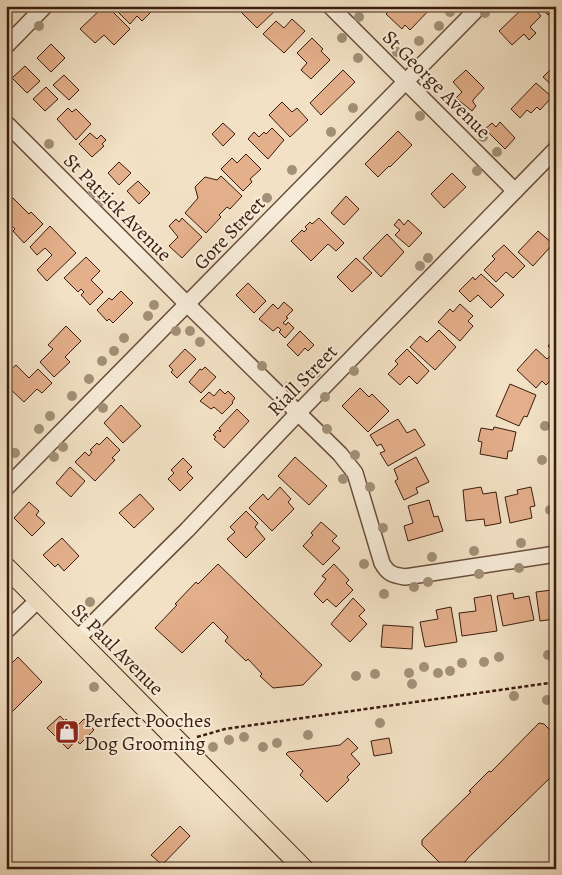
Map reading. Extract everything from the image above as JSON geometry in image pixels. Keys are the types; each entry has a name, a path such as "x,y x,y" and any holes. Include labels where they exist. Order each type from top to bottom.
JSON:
{"main road":[{"name":"St Paul Avenue","path":"6,567 304,869"}],"street":[{"path":"6,46 45,6"},
{"name":"St George Avenue","path":"330,6 515,190"},
{"name":"Gore Street","path":"6,488 480,6"},
{"name":"St Patrick Avenue","path":"6,123 340,454 355,473 382,563 387,572 395,576 405,577 556,554"},
{"name":"Riall Street","path":"77,639 187,530 299,412 556,149"},
{"path":"6,631 38,600"}],"path":[{"path":"182,745 202,734 225,729 556,682"}],"building":[{"path":"104,6 107,6 130,29 114,45 104,35 95,43 80,29"},
{"path":"124,6 149,6 153,10 142,21 137,16 130,24 118,12"},
{"path":"239,6 279,7 257,28 237,8"},
{"path":"393,6 432,7 410,30 405,25 402,29 386,14"},
{"path":"529,6 532,6 541,16 530,27 536,33 529,40 524,34 512,45 499,31 522,9 524,11"},
{"path":"539,6 556,6 548,15"},
{"path":"292,19 305,31 284,53 263,34 276,21 284,28"},
{"path":"312,38 323,49 321,51 330,60 311,79 301,70 307,63 297,53"},
{"path":"51,44 65,58 51,72 37,58"},
{"path":"556,64 556,89 543,77"},
{"path":"25,66 40,81 27,93 12,78"},
{"path":"343,70 355,82 321,115 310,103"},
{"path":"466,70 484,88 473,100 476,106 472,111 456,98 462,92 453,82"},
{"path":"64,75 79,90 69,100 53,85"},
{"path":"536,83 552,97 540,110 537,107 531,113 527,110 520,118 511,109"},
{"path":"46,87 58,99 45,111 33,99"},
{"path":"282,102 292,112 297,108 308,120 290,137 269,115"},
{"path":"68,108 72,112 76,109 91,124 76,140 57,119"},
{"path":"500,122 515,138 505,149 485,129 492,123 496,127"},
{"path":"223,123 235,134 223,146 212,134"},
{"path":"272,128 284,140 268,159 248,139 254,132 259,137 264,132 266,134"},
{"path":"398,131 412,145 378,177 365,164"},
{"path":"90,133 97,139 101,135 106,140 102,144 104,146 92,157 79,144"},
{"path":"246,154 261,169 250,179 252,182 243,191 221,169 232,158 237,163"},
{"path":"119,162 131,173 119,185 108,173"},
{"path":"452,173 466,187 444,208 431,194"},
{"path":"221,176 242,196 230,209 227,207 219,215 221,217 206,233 185,213 198,198 195,187 205,177 217,180"},
{"path":"138,181 150,193 139,204 127,191"},
{"path":"346,196 359,209 344,225 331,213"},
{"path":"13,198 29,214 31,212 43,224 24,243 13,231 15,229 7,221 6,223 6,204"},
{"path":"182,218 202,237 182,258 169,246 178,237 169,226 176,219 179,222"},
{"path":"319,218 344,243 336,251 328,244 311,261 291,241 302,230 304,232 307,229 305,227 310,222 312,224"},
{"path":"399,219 404,225 408,220 422,233 409,247 395,235 400,230 394,225"},
{"path":"50,226 76,253 47,281 37,270 52,255 45,248 37,255 30,247"},
{"path":"538,231 553,244 533,266 518,252"},
{"path":"387,234 404,252 381,277 363,258"},
{"path":"504,245 525,266 513,278 506,272 496,282 484,270 495,259 492,256"},
{"path":"86,257 100,271 91,280 103,292 90,305 81,295 84,292 81,289 78,292 64,278"},
{"path":"356,258 372,273 352,292 337,277"},
{"path":"481,274 504,295 491,308 478,295 470,302 459,291 473,277 475,280"},
{"path":"248,283 266,301 254,313 236,295"},
{"path":"121,291 133,303 113,323 109,319 107,321 97,310 109,298 112,300"},
{"path":"284,302 293,310 283,323 286,325 288,322 294,328 285,338 279,332 281,330 278,327 273,331 259,319 273,304 278,309"},
{"path":"460,304 473,316 468,321 473,326 460,341 438,322 450,309 453,312"},
{"path":"66,326 81,341 65,357 70,362 54,377 40,362 53,349 48,345"},
{"path":"439,330 456,347 435,370 410,347 420,336 427,342"},
{"path":"300,331 314,345 308,351 305,348 298,356 287,345"},
{"path":"556,337 556,353 548,346"},
{"path":"185,349 196,359 177,378 171,372 173,370 169,366"},
{"path":"407,349 429,371 417,384 409,376 400,385 388,374 398,364 395,361"},
{"path":"536,349 547,359 551,355 556,360 556,375 546,385 542,381 536,388 517,370"},
{"path":"16,365 29,378 38,369 52,383 42,393 37,389 24,402 6,385 6,374"},
{"path":"205,367 216,377 201,393 189,382 200,369 202,370"},
{"path":"510,384 536,395 527,417 524,416 519,426 496,416"},
{"path":"360,388 369,397 372,394 389,411 368,432 342,406"},
{"path":"220,389 225,394 228,391 235,398 233,403 222,414 214,407 211,409 200,401 209,392 214,396"},
{"path":"121,405 141,426 123,443 104,423"},
{"path":"237,409 249,421 224,448 214,439 216,437 213,435 218,430 221,431 219,428"},
{"path":"398,419 407,433 415,429 425,445 388,466 380,453 385,451 381,444 377,446 370,435"},
{"path":"494,427 516,432 512,451 508,451 507,459 480,454 482,442 478,441 481,428 493,430"},
{"path":"107,437 120,450 112,458 115,460 95,481 75,462 85,452 89,456 92,452 90,450"},
{"path":"295,457 327,486 309,505 278,476"},
{"path":"416,457 429,482 416,488 418,493 404,500 395,481 398,479 394,469"},
{"path":"183,458 192,467 187,472 193,478 180,491 168,479 174,473 171,470"},
{"path":"70,467 85,481 71,497 56,483"},
{"path":"280,487 291,499 288,502 294,509 272,531 249,508 263,494 268,500"},
{"path":"481,487 483,494 496,492 501,523 485,526 484,519 466,521 463,490"},
{"path":"531,487 535,506 530,507 532,518 510,523 505,497 518,494 517,490"},
{"path":"140,494 154,509 134,528 119,513"},
{"path":"429,500 434,517 438,516 443,531 408,541 404,526 413,523 408,506"},
{"path":"29,502 39,511 36,515 45,523 32,536 14,518"},
{"path":"246,511 258,523 255,527 265,539 246,558 227,539 235,532 230,527"},
{"path":"321,522 337,536 332,541 340,548 323,565 303,546"},
{"path":"62,538 79,556 64,571 58,564 55,567 43,555"},
{"path":"218,564 322,665 303,685 273,688 260,676 262,674 248,659 246,661 225,641 228,637 213,622 182,653 155,628 196,582 198,584"},
{"path":"334,564 349,580 346,583 353,590 336,607 327,599 323,603 314,594 326,579 322,576"},
{"path":"552,590 553,597 556,597 555,619 540,621 536,592"},
{"path":"513,593 514,599 529,596 534,620 503,626 497,596"},
{"path":"491,595 497,631 462,636 459,613 476,611 474,598"},
{"path":"353,598 365,610 359,616 367,624 350,642 331,624"},
{"path":"451,607 457,642 425,647 420,622 438,619 436,610"},
{"path":"383,625 413,627 412,649 381,647"},
{"path":"18,657 42,682 7,717 6,669"},
{"path":"60,716 75,728 84,719 94,730 80,744 76,740 68,749 47,728"},
{"path":"539,723 544,724 556,736 556,772 459,869 446,869 422,845 422,840"},
{"path":"348,738 358,748 351,754 360,764 347,777 349,780 327,802 300,775 303,771 286,754 288,752 340,745"},
{"path":"389,738 392,753 374,756 371,741"},
{"path":"180,826 190,836 162,865 151,855"}],"place":[{"name":"Perfect Pooches Dog Grooming","path":"67,732"}]}
